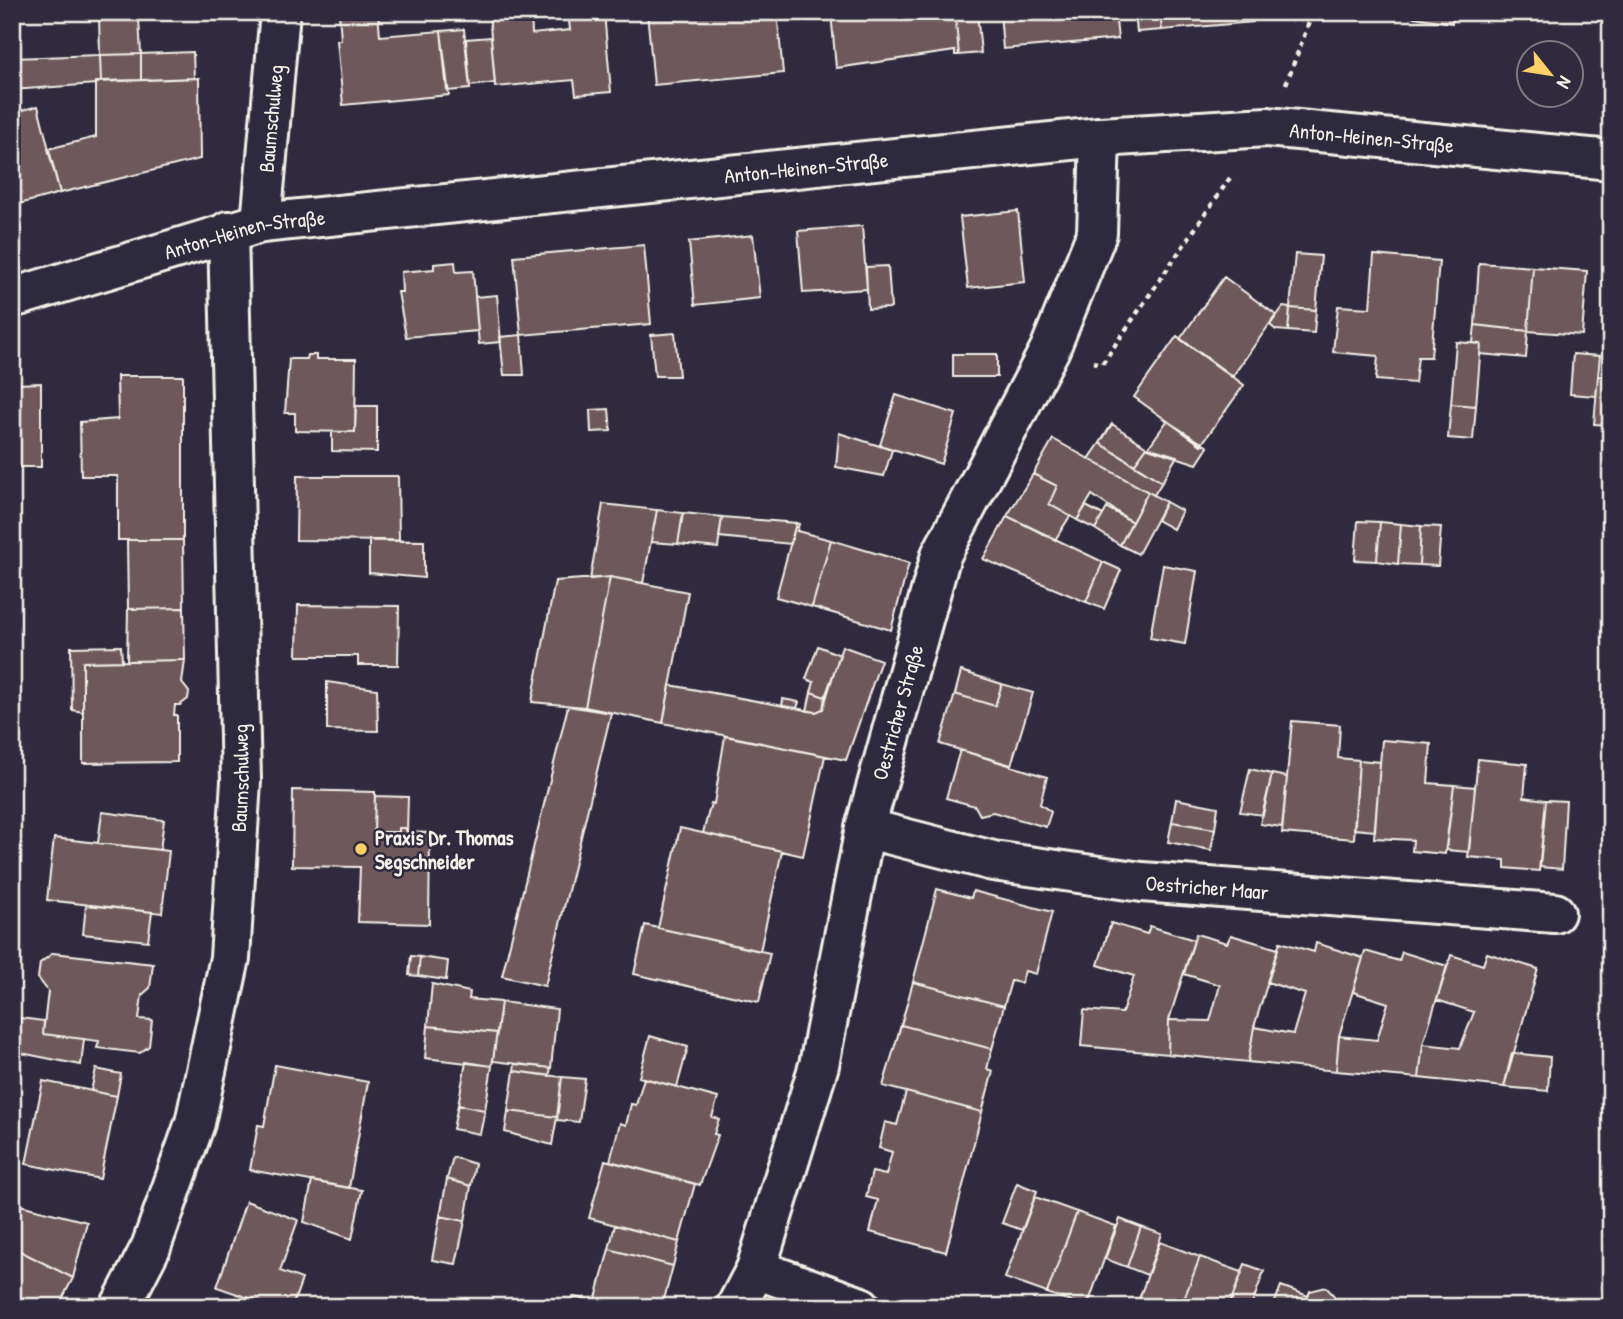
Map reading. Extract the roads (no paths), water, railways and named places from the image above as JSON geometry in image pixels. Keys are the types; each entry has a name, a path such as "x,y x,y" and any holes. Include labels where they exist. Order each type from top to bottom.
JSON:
{"street":[{"name":"Baumschulweg","path":"120,1307 151,1247 195,1122 230,958 241,781 244,227 280,12"},
{"name":"Anton-Heinen-Straße","path":"12,298 244,227 1100,137 1267,127 1611,160"},
{"name":"Oestricher Straße","path":"736,1307 755,1269 819,1065 865,828 941,555 1050,349 1097,233 1100,137"},
{"name":"Oestricher Maar","path":"865,828 993,860 1142,881 1555,913"},
{"path":"755,1269 861,1307"}],"place":[{"name":"Praxis Dr. Thomas Segschneider","path":"361,849"}]}
